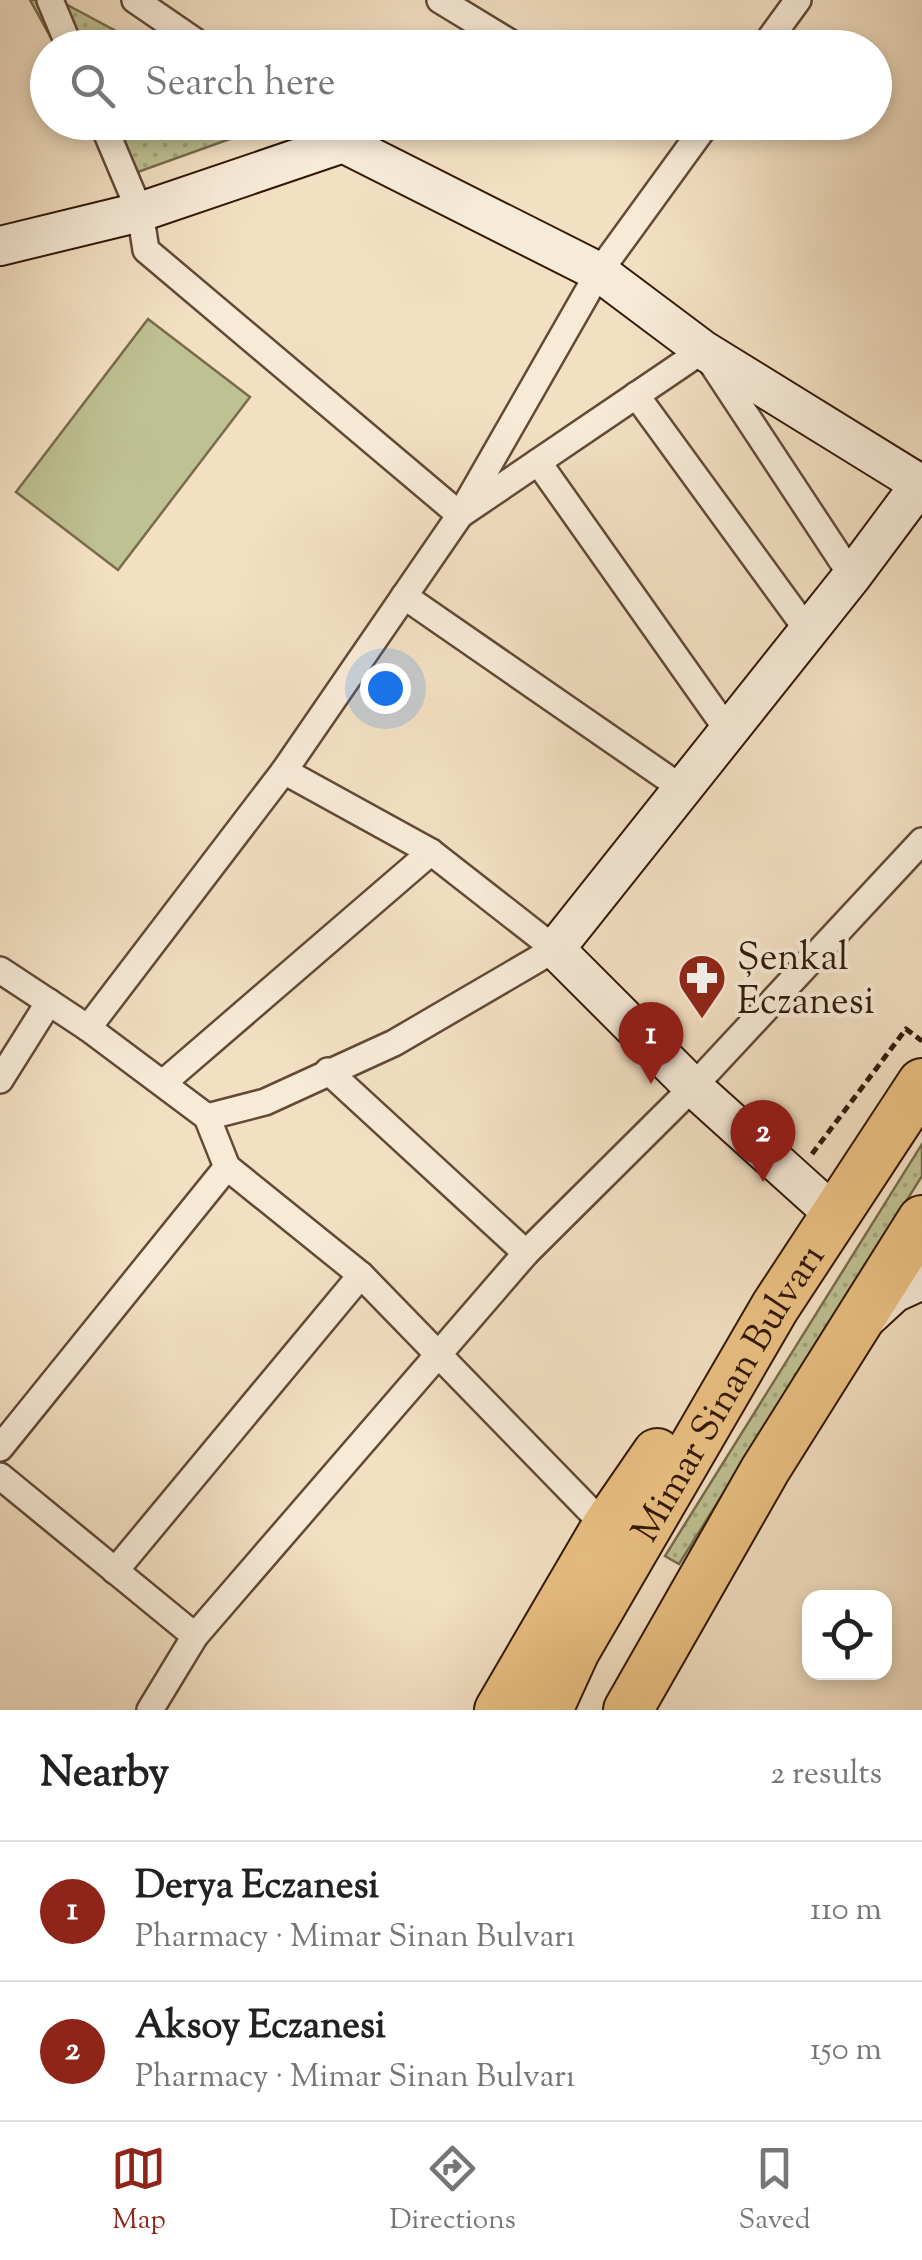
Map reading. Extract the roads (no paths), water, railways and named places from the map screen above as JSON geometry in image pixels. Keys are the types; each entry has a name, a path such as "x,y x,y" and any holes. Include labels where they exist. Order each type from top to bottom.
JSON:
{"highway":[{"name":"Mimar Sinan Bulvarı","path":"548,1710 574,1651 775,1306 922,1082"},
{"name":"Mimar Sinan Bulvarı","path":"628,1710 765,1470 922,1220"},
{"path":"499,1710 606,1527 671,1432 775,1306"},
{"path":"660,1710 744,1540 765,1470"}],"street":[{"path":"50,0 62,30"},
{"path":"135,0 178,30"},
{"path":"440,0 490,30"},
{"path":"776,30 798,0"},
{"path":"110,140 140,212 146,250 460,515"},
{"path":"0,246 140,212 310,140"},
{"path":"207,1117 265,1102 394,1043 555,949 852,576 921,483 703,350 599,272 344,140"},
{"path":"88,1028 284,771 460,515 599,272 695,140"},
{"path":"460,515 703,350"},
{"path":"703,350 852,576"},
{"path":"636,395 808,632"},
{"path":"538,462 728,732"},
{"path":"404,596 682,789"},
{"path":"284,771 432,852 555,949 693,1087 835,1215"},
{"path":"150,1710 195,1636 526,1253 693,1087 922,841"},
{"path":"163,1083 432,852"},
{"path":"0,970 88,1028 207,1117 227,1167 360,1275 606,1527"},
{"path":"0,1080 48,1002"},
{"path":"328,1071 526,1253"},
{"path":"0,1448 227,1167"},
{"path":"116,1571 360,1275"},
{"path":"848,1335 894,1293 922,1280"},
{"path":"0,1476 195,1636"}],"place":[{"name":"Şenkal Eczanesi","path":"702,1020"},
{"name":"Derya Eczanesi","path":"651,1084"},
{"name":"Aksoy Eczanesi","path":"763,1182"}]}
